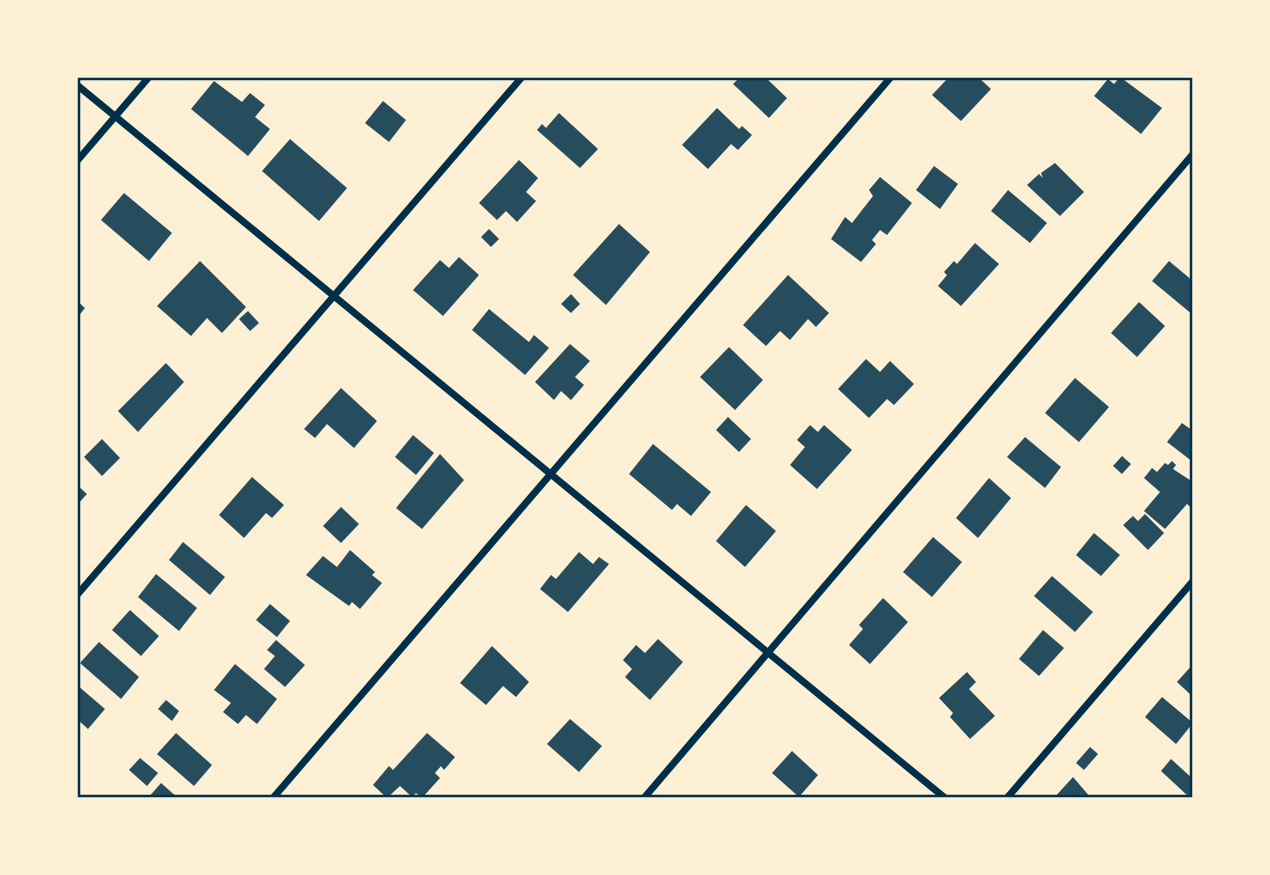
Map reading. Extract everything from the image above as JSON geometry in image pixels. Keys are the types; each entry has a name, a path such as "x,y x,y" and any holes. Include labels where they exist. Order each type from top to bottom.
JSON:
{"street":[{"path":"77,162 149,77"},
{"path":"77,595 522,77"},
{"path":"273,798 891,77"},
{"path":"77,85 767,654 946,798"},
{"path":"644,798 1193,154"},
{"path":"1007,798 1193,581"}],"building":[{"path":"740,77 765,77 787,98 769,118 733,84"},
{"path":"949,77 978,77 991,89 961,121 932,95"},
{"path":"1120,77 1162,108 1141,134 1094,96 1108,79 1114,84"},
{"path":"214,81 242,102 250,93 265,105 255,117 270,129 248,156 191,109"},
{"path":"383,101 406,120 389,142 365,123"},
{"path":"717,108 739,129 742,126 752,135 738,150 731,144 708,169 682,145"},
{"path":"559,113 598,149 580,168 537,130 542,124 546,128"},
{"path":"290,139 347,188 319,221 262,171"},
{"path":"519,160 538,178 526,192 536,201 517,222 506,211 497,220 479,203"},
{"path":"1055,163 1084,192 1060,216 1027,185 1039,174 1043,178 1041,173"},
{"path":"934,166 958,184 940,209 916,190"},
{"path":"880,177 912,203 887,235 880,230 872,240 876,244 861,262 831,239 845,217 852,223 873,196 869,190"},
{"path":"1008,190 1047,223 1030,243 991,211"},
{"path":"124,193 172,233 149,261 101,220"},
{"path":"619,224 650,252 606,305 573,275"},
{"path":"489,229 499,239 491,247 481,237"},
{"path":"975,243 999,264 961,306 938,286 947,275 944,272 954,261 957,264"},
{"path":"459,257 479,275 443,316 413,290 440,260 449,268"},
{"path":"200,261 246,307 222,333 207,318 191,336 157,306"},
{"path":"1169,261 1193,281 1193,315 1152,281"},
{"path":"788,275 829,313 816,327 808,319 790,340 780,331 766,346 743,325"},
{"path":"571,294 580,304 571,313 561,304"},
{"path":"77,301 85,308 77,318"},
{"path":"1139,302 1165,326 1137,357 1111,333"},
{"path":"489,309 529,342 534,335 549,348 525,375 472,330"},
{"path":"248,311 259,323 250,331 239,319"},
{"path":"570,344 590,361 575,377 584,385 571,400 561,391 554,400 535,382"},
{"path":"729,347 763,380 735,410 700,377"},
{"path":"866,359 880,372 890,361 914,384 894,405 887,399 869,418 838,389"},
{"path":"166,363 184,382 138,432 118,411"},
{"path":"1075,378 1109,407 1079,442 1045,413"},
{"path":"341,388 377,421 354,448 327,424 315,438 304,429"},
{"path":"728,417 751,439 739,452 716,430"},
{"path":"1182,423 1193,431 1193,462 1167,442"},
{"path":"810,425 818,432 824,425 852,450 817,489 790,465 805,447 797,440"},
{"path":"413,435 434,453 416,475 395,457"},
{"path":"1025,437 1061,467 1045,488 1007,457"},
{"path":"102,439 120,458 102,476 84,457"},
{"path":"653,444 711,492 691,516 677,504 672,510 629,474"},
{"path":"440,454 464,480 422,529 396,508"},
{"path":"1122,456 1131,464 1122,474 1113,466"},
{"path":"1172,461 1176,465 1173,469 1193,482 1193,509 1187,504 1165,529 1144,511 1160,492 1144,478 1152,468 1157,472 1165,463 1168,465"},
{"path":"252,477 284,505 272,518 266,513 244,538 219,515"},
{"path":"989,478 1011,498 978,538 956,518"},
{"path":"77,485 87,494 77,505"},
{"path":"746,505 776,531 745,567 716,541"},
{"path":"341,507 359,524 341,543 323,526"},
{"path":"1145,514 1164,533 1148,550 1123,525 1133,516 1138,521"},
{"path":"1094,533 1120,555 1101,576 1076,555"},
{"path":"933,537 962,562 932,597 903,572"},
{"path":"183,542 225,577 210,595 169,560"},
{"path":"350,550 375,572 372,575 382,583 360,609 352,602 349,606 306,575 323,556 337,567"},
{"path":"579,552 593,564 599,557 609,564 568,612 540,589 551,575 556,579"},
{"path":"156,574 197,608 179,631 138,597"},
{"path":"1052,576 1093,612 1075,632 1034,596"},
{"path":"883,598 908,622 870,664 849,645 863,629 859,625"},
{"path":"270,604 290,621 277,637 256,620"},
{"path":"130,610 159,636 141,656 112,630"},
{"path":"1043,630 1064,648 1039,676 1019,659"},
{"path":"658,639 683,662 650,700 625,677 632,669 623,660 636,645 645,653"},
{"path":"276,640 305,665 285,687 264,669 275,656 267,650"},
{"path":"99,642 139,677 121,699 80,663"},
{"path":"492,646 529,682 516,697 503,686 486,705 460,683"},
{"path":"235,664 277,699 257,724 246,715 238,724 223,712 231,703 214,690"},
{"path":"1193,664 1193,697 1177,682"},
{"path":"967,672 976,682 969,689 995,716 970,739 950,717 953,713 939,698"},
{"path":"77,685 105,709 88,729 77,719"},
{"path":"1162,697 1193,723 1176,744 1145,717"},
{"path":"166,700 179,711 172,721 158,709"},
{"path":"570,719 602,746 579,772 547,744"},
{"path":"176,733 212,765 194,786 157,754"},
{"path":"427,733 455,757 444,770 441,766 435,773 440,778 422,798 416,793 412,797 400,786 387,798 373,785 389,766 393,770"},
{"path":"1090,747 1098,754 1084,770 1076,763"},
{"path":"792,751 818,775 799,797 772,773"},
{"path":"140,758 158,773 147,786 129,770"},
{"path":"1171,759 1193,779 1193,791 1188,796 1161,771"},
{"path":"1073,777 1091,798 1054,798"},
{"path":"161,783 178,798 148,798"}]}
